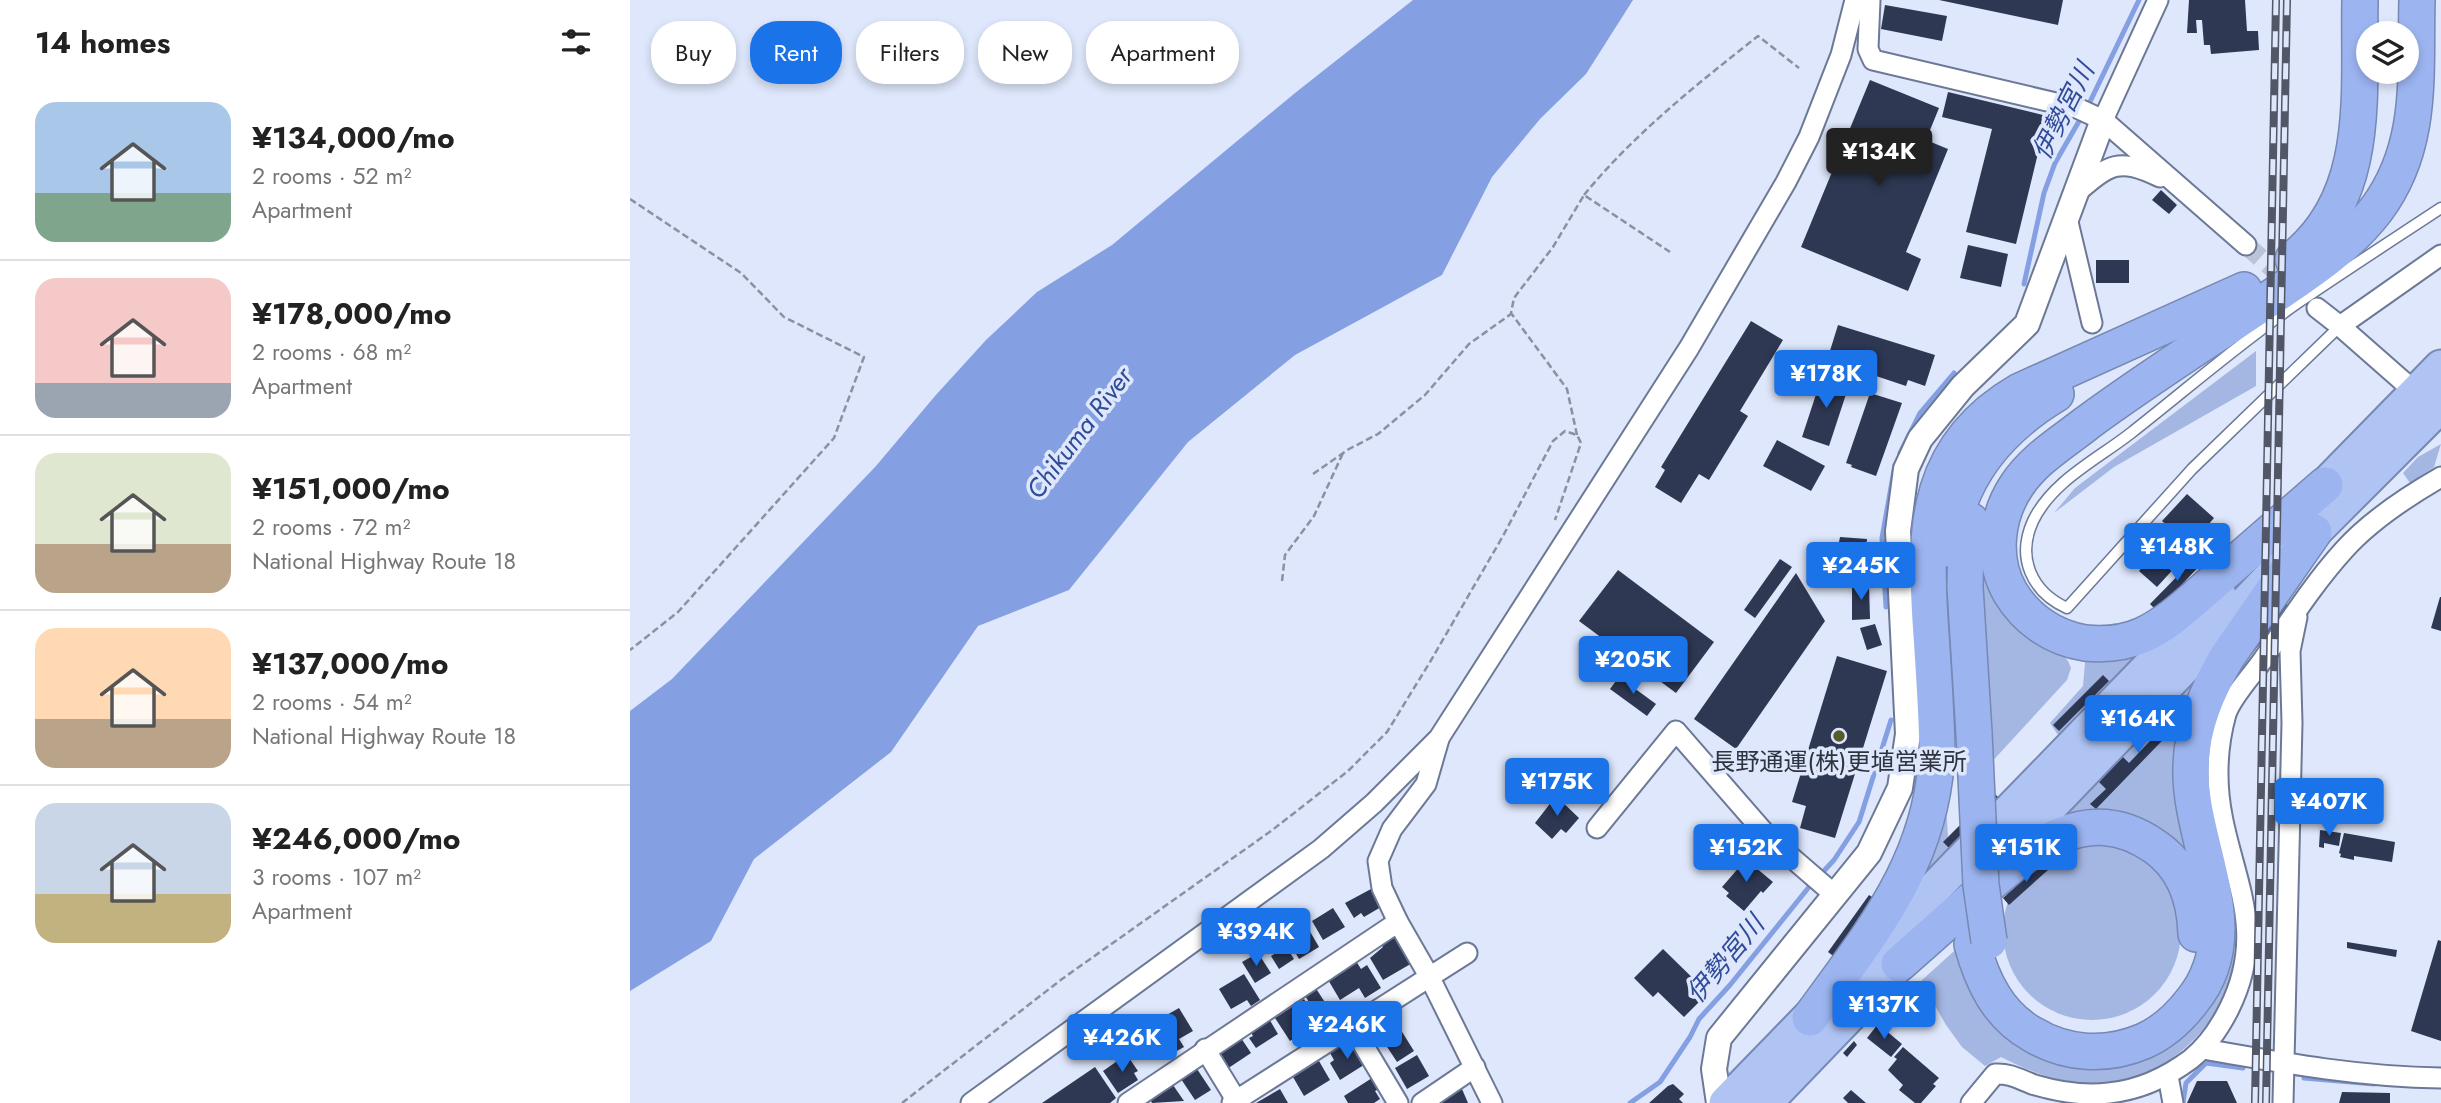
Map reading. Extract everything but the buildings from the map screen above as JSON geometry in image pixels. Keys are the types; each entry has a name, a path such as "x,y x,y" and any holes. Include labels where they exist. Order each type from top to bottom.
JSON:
{"highway":[{"path":"2314,531 2227,657 2197,721 2191,767 2192,791 2213,889 2217,934 2215,955 2208,976 2191,1003 2169,1026 2131,1046 2091,1052 2069,1050 2030,1034 2012,1020 1987,986 1981,943 1981,886 1949,589 1950,546 1958,508 1975,469 1987,451 2037,406 2244,290 2288,262 2322,232 2344,193 2356,142 2360,0"},
{"path":"2417,0 2413,130 2405,158 2392,186 2375,212 2328,257 2289,286 2098,415 2029,469 2006,505 2000,526 2000,566 2006,585 2029,617 2064,638 2103,644 2141,636 2179,611 2325,485 2433,406"},
{"path":"1966,735 1966,545 1976,505 1996,467 2025,436 2064,410 2289,286"},
{"path":"1810,1018 1894,896 1910,867 1928,818 1936,775 1937,750 1927,555 1933,506 1949,463 1974,427 2011,396 2244,290"},
{"path":"1765,1103 2433,406 2441,367"},
{"path":"1726,1103 2325,485"},
{"path":"1899,964 2033,848 2067,832 2087,828 2129,832 2160,850 2185,880 2196,919 2192,960 2174,995 2145,1020 2107,1032 2067,1029 2033,1012 2006,984 1981,943"}],"street":[{"path":"971,1103 1321,849 1374,803 1439,738 1689,348 1786,182 1809,137 1841,55 1856,0"},
{"path":"1870,0 1868,49 1873,60 2090,114 2246,245"},
{"path":"1719,1103 1714,1069 1719,1038 1822,884 1870,853 1900,788 1908,734 1898,531 1906,469 1920,439 1963,386 2027,324 2077,193 2090,114 2158,0"},
{"path":"2077,193 2109,168 2123,165 2137,166 2177,185"},
{"path":"2067,218 2092,323"},
{"path":"2340,326 2441,256"},
{"path":"2317,308 2433,406"},
{"path":"1971,1103 1995,1074 2007,1073 2052,1090 2080,1094 2118,1092 2168,1076 2204,1049 2221,1027 2244,974 2248,942 2246,908 2222,811 2218,773 2220,743 2227,710 2344,549 2406,498 2441,477"},
{"path":"2283,1103 2291,750 2290,651 2298,610"},
{"path":"1597,828 1676,731 1770,839 1822,884"},
{"path":"1439,738 1426,784 1392,829 1378,861 1382,888 1398,922 1429,976 1492,1103"},
{"path":"1128,1103 1398,922"},
{"path":"1205,1049 1235,1102 1467,953"},
{"path":"1352,1026 1398,1103"},
{"path":"2204,1049 2284,1064 2397,1077 2441,1077"},
{"path":"1422,1103 1475,1068"},
{"path":"2168,1076 2173,1103"}],"lane":[{"path":"2340,326 2192,469 2067,608 2050,600 2035,584 2028,566 2027,544 2033,521 2057,488 2297,303 2441,208"}],"path":[{"path":"1313,474 1343,453 1378,434 1416,403 1469,344 1511,313 1514,298 1553,247 1584,195 1612,160 1697,84 1758,36 1799,68"},
{"path":"1584,195 1670,252"},
{"path":"630,200 741,273 784,317 864,357 834,438 678,612 630,650"},
{"path":"1511,313 1567,389 1581,443 1552,530 1553,559"},
{"path":"902,1103 1062,979 1271,831 1348,771 1387,732 1409,697 1503,536 1553,441 1565,431 1577,435"},
{"path":"1282,581 1284,555 1314,516 1343,453"}],"shaded area":[{"path":"2256,351 2256,386 2114,467 2054,513 2075,488"},
{"path":"2441,444 2434,467 2410,483 2403,473 2418,457"},
{"path":"1983,561 2068,661 2071,668 2067,680 1988,766 1980,615"},
{"path":"2158,634 2123,674 2058,735 2050,723 2083,686 2086,651"},
{"path":"2207,663 2204,890 2154,837 2039,834"},
{"path":"1945,787 1949,855 1904,901"},
{"path":"2092,842 2126,849 2155,868 2174,897 2181,931 2174,965 2155,994 2126,1013 2092,1020 2058,1013 2029,994 2010,965 2003,931 2010,897 2029,868 2058,849"},
{"path":"2231,911 2234,930 2233,968 2228,986 2212,1017 2201,1032 2173,1057 2142,1075 2125,1080 2092,1083 2060,1080 2001,1057 1985,1066 1962,1047 1921,981 1963,943 1988,1015 2133,1061"}],"water":[{"name":"Chikuma River","path":"1413,0 1633,0 1586,74 1540,119 1492,177 1442,275 1295,355 1188,442 1069,590 978,626 891,752 754,859 711,941 630,991 630,711 672,679 876,466 986,340 1037,292 1112,245 1295,93"}],"waterway":[{"name":"伊勢宮川","path":"2087,108 2139,0"},
{"name":"伊勢宮川","path":"2024,284 2044,193 2055,163 2082,116"},
{"name":"伊勢宮川","path":"1900,453 1920,413 1954,373"},
{"name":"伊勢宮川","path":"1886,607 1882,538 1895,465"},
{"name":"伊勢宮川","path":"1630,1103 1660,1082 1699,1019 1834,860 1859,822 1891,720"},
{"path":"2183,1103 2186,1083 2206,1063 2243,1068"},
{"path":"2304,1078 2374,1084"}],"tunnel":[{"path":"2246,245 2295,288"}],"railway":[{"path":"2255,1103 2276,0"},
{"path":"2266,1103 2287,0"}],"place":[{"name":"長野通運(株)更埴営業所","path":"1839,736"}]}
